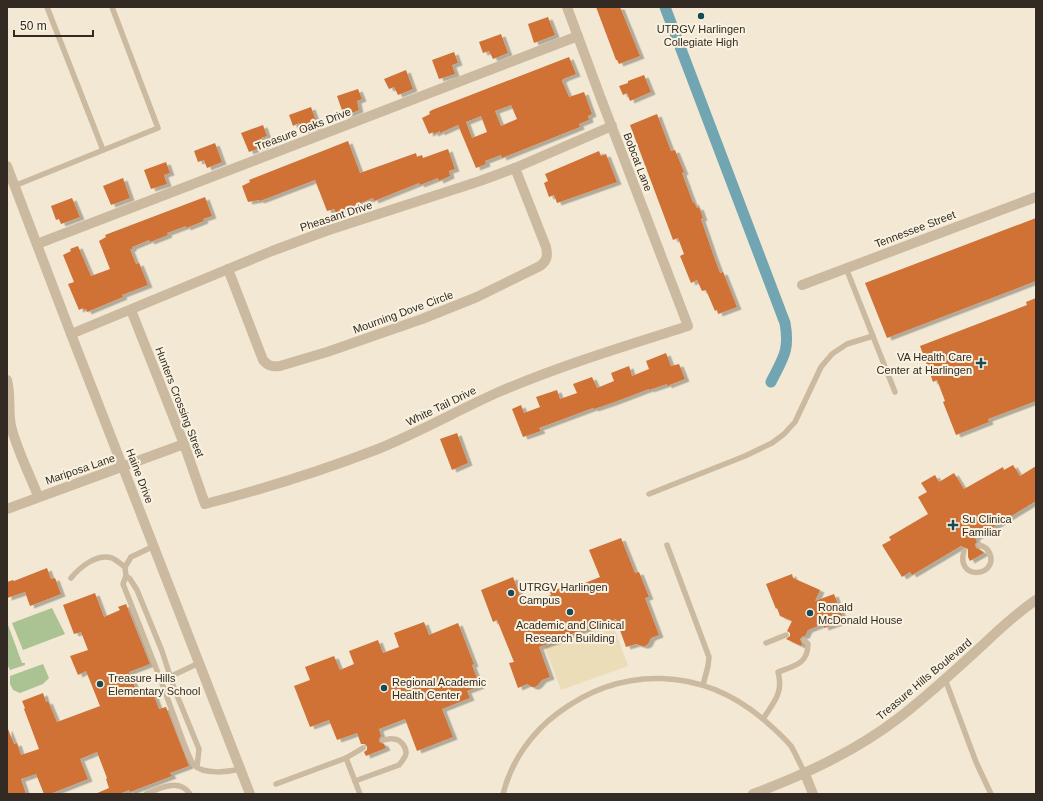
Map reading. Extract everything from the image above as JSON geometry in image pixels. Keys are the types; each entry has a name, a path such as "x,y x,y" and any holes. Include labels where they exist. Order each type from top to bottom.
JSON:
{"street":[{"name":"Bobcat Lane","path":"567,7 688,326"},
{"name":"Treasure Oaks Drive","path":"37,244 578,36"},
{"name":"Pheasant Drive","path":"71,334 272,251 326,231 434,197 515,168 612,126"},
{"name":"Haine Drive","path":"7,166 250,794"},
{"name":"Mourning Dove Circle","path":"228,269 263,360 267,365 273,367 280,366 380,335 452,307 546,262 548,254 546,247 515,168"},
{"name":"Tennessee Street","path":"802,285 1036,197"},
{"name":"Hunters Crossing Street","path":"131,310 184,444 205,504"},
{"name":"White Tail Drive","path":"205,504 276,485 334,465 378,448 537,376 688,326"},
{"path":"7,380 9,388 9,411 11,425 15,439 38,496"},
{"name":"Mariposa Lane","path":"7,508 184,444"},
{"name":"Treasure Hills Boulevard","path":"753,794 805,774 837,758 880,732 945,679 1011,619 1036,600"},
{"path":"805,774 813,794"}],"lane":[{"path":"48,7 103,150"},
{"path":"14,186 158,128 112,7"},
{"path":"846,268 895,392"},
{"path":"649,494 745,456 772,443 784,434 795,422 821,366 832,354 847,344 873,336"},
{"path":"667,545 709,657 703,686"},
{"path":"964,551 962,558 965,567 972,572 982,572 989,566 991,557 987,549 979,545"},
{"path":"154,546 131,557 125,567 126,576 123,584 193,764 211,772 231,772 241,769"},
{"path":"72,578 78,570 96,558 111,558 125,567"},
{"path":"126,576 130,579 137,590 199,749 197,767"},
{"path":"766,642 786,635"},
{"path":"762,719 778,696 780,689 778,672 802,662 806,657 808,644 804,640"},
{"path":"161,681 199,663"},
{"path":"502,794 511,768 524,747 548,721 572,702 596,690 636,680 661,678 694,682 720,692 748,706 774,729 791,747 805,774"},
{"path":"945,679 976,762 991,794"},
{"path":"355,781 399,765 404,759 406,752 400,741 394,738 383,740"},
{"path":"276,784 346,758 363,748"},
{"path":"346,758 360,794"},
{"path":"146,794 164,787 177,785 188,791 190,794"}],"green space":[{"path":"52,608 65,634 23,650 12,623"},
{"path":"7,622 22,663 25,663 25,665 10,670 7,664"},
{"path":"43,664 49,678 43,684 20,693 13,690 10,684 10,676"}],"shaded area":[{"path":"611,619 628,666 561,690 544,645 568,638 568,635 589,627 590,629"}],"building":[{"path":"596,7 620,7 640,56 619,64 616,60"},
{"path":"548,17 555,35 534,43 528,24"},
{"path":"501,34 508,53 493,59 489,51 483,53 479,42"},
{"path":"454,52 458,63 452,65 455,74 439,79 432,60"},
{"path":"569,57 576,74 563,79 562,81 569,97 584,92 592,114 588,116 589,120 579,124 580,127 502,158 501,155 485,161 486,164 476,168 458,125 440,133 440,131 434,134 433,132 429,134 422,118 430,114 429,112","holes":["511,105 517,119 501,126 495,111","481,116 487,132 472,138 466,122"]},
{"path":"406,70 413,89 398,95 394,87 389,89 384,79"},
{"path":"644,75 651,92 630,101 627,93 623,95 619,86"},
{"path":"358,89 362,99 357,101 359,110 344,116 337,96"},
{"path":"311,107 318,126 303,131 299,123 293,126 289,115"},
{"path":"657,114 671,151 675,150 684,172 682,173 693,203 694,202 697,208 699,207 703,218 701,219 720,273 723,272 737,307 718,314 717,310 715,311 706,290 702,291 697,280 691,283 680,256 684,254 678,238 673,240 630,125"},
{"path":"263,125 267,136 261,138 264,146 249,152 241,133"},
{"path":"348,141 360,173 416,153 417,157 422,155 423,158 448,149 455,169 449,171 450,176 439,181 438,178 420,185 419,183 374,201 373,198 336,213 334,209 327,211 315,180 260,201 248,202 242,186 250,182 249,180"},
{"path":"215,143 222,162 207,168 204,160 198,162 194,151"},
{"path":"599,151 601,156 606,154 617,182 557,203 554,195 549,197 544,183 548,181 545,174"},
{"path":"166,162 170,173 164,175 167,184 151,189 144,170"},
{"path":"123,178 130,198 111,205 103,186"},
{"path":"205,197 212,216 203,219 204,221 167,233 168,235 150,242 149,240 130,249 136,264 139,263 148,285 122,295 123,297 87,312 86,309 84,310 83,308 79,310 68,284 74,282 63,255 71,251 70,249 78,246 91,276 110,269 99,241 106,237 105,235"},
{"path":"72,198 80,217 61,224 59,219 56,220 51,206"},
{"path":"1036,218 1036,281 887,338 865,283"},
{"name":"VA Health Care Center at Harlingen","path":"1036,298 1036,401 988,419 989,422 956,435 943,402 945,401 937,380 933,382 920,346 1027,305 1026,302"},
{"path":"666,353 671,366 679,364 685,379 667,386 667,384 649,389 612,403 594,409 593,408 539,428 541,431 523,437 512,409 521,405 524,413 540,407 536,397 557,390 560,399 577,393 573,384 592,377 597,388 614,381 611,373 629,366 632,376 649,369 646,361"},
{"path":"457,433 468,463 452,470 440,439"},
{"name":"Su Clinica Familiar","path":"1013,465 1020,476 1036,466 1036,501 975,538 977,542 975,544 976,548 984,553 970,561 968,557 968,549 961,546 912,575 910,572 902,577 882,545 891,540 889,537 928,514 918,497 927,492 921,483 935,475 939,482 954,473 964,489 1003,467 1004,470"},
{"name":"Academic and Clinical Research Building","path":"621,538 635,573 639,572 649,597 645,598 659,635 651,638 645,646 636,644 626,647 616,619 568,635 568,637 539,647 550,677 542,680 535,687 527,684 518,688 509,663 514,662 497,620 493,622 481,590 513,577 524,606 551,595 550,592 573,583 575,587 600,577 589,550"},
{"path":"47,568 51,579 55,578 61,594 30,606 25,592 7,598 7,582 14,581"},
{"name":"Ronald McDonald House","path":"792,574 793,578 820,590 815,601 834,594 844,621 824,628 823,624 808,630 805,636 800,639 802,644 801,646 786,639 790,636 790,633 787,631 792,621 780,616 766,584"},
{"path":"95,593 104,617 120,610 118,607 126,604 150,664 129,672 138,695 152,690 159,709 166,707 189,766 170,773 172,776 130,792 129,790 119,794 95,794 109,788 107,778 97,752 80,759 88,779 50,794 44,794 36,774 21,779 26,794 7,794 7,729 14,744 17,743 21,755 39,749 22,701 43,693 46,702 48,701 57,722 100,706 86,671 78,675 70,656 88,650 81,632 74,634 63,605"},
{"name":"Regional Academic Health Center","path":"424,622 429,635 458,623 474,664 472,665 480,686 467,691 470,698 442,709 453,737 417,751 405,719 379,729 381,736 379,742 384,744 386,748 366,756 364,752 367,750 367,746 365,744 361,744 357,733 337,740 329,720 310,727 294,686 310,680 305,667 334,656 340,670 354,664 349,651 378,640 383,653 399,647 394,633"}],"waterway":[{"path":"665,7 785,323 787,341 786,348 771,382"}],"place":[{"name":"UTRGV Harlingen Collegiate High","path":"701,16"},
{"name":"VA Health Care Center at Harlingen","path":"981,363"},
{"name":"Su Clinica Familiar","path":"953,525"},
{"name":"UTRGV Harlingen Campus","path":"511,593"},
{"name":"Academic and Clinical Research Building","path":"570,612"},
{"name":"Ronald McDonald House","path":"810,613"},
{"name":"Treasure Hills Elementary School","path":"100,684"},
{"name":"Regional Academic Health Center","path":"384,688"}]}
